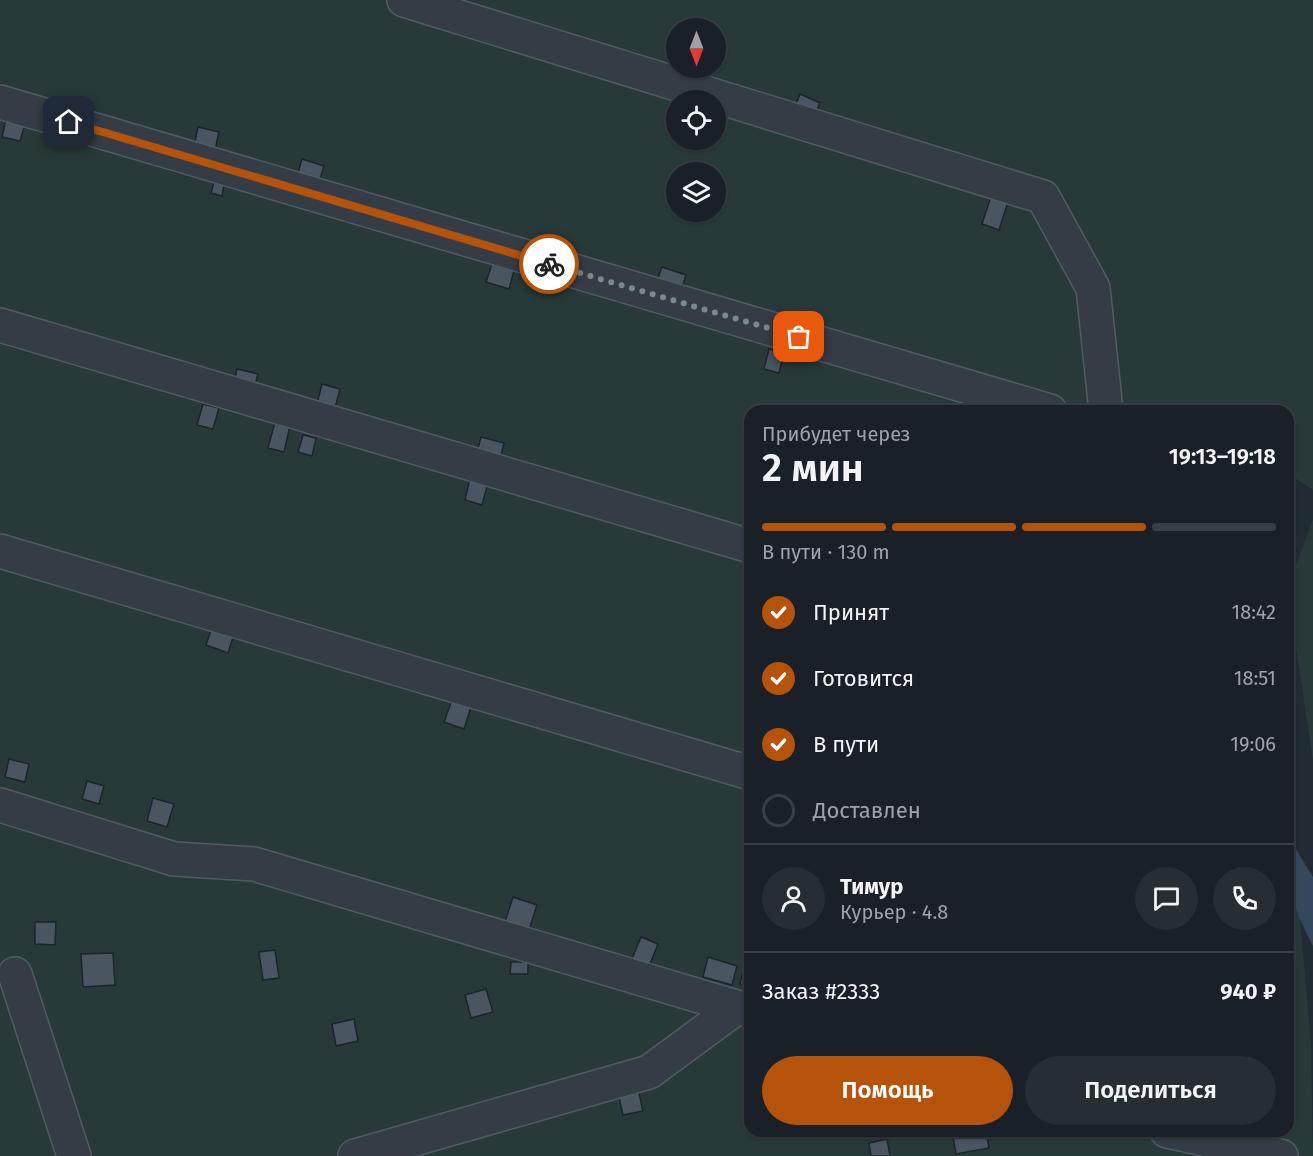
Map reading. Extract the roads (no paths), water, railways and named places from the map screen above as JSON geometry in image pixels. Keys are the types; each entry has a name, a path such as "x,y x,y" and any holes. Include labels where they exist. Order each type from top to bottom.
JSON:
{"lane":[{"path":"404,0 1043,197 1093,288 1105,405"},
{"path":"0,102 1030,405"},
{"path":"0,325 744,544"},
{"path":"0,551 744,771"},
{"path":"0,805 174,859 254,864 743,1010"},
{"path":"15,974 74,1156"},
{"path":"355,1156 649,1072 743,1010"},
{"path":"1214,1137 1281,1156"}],"water":[{"path":"1294,846 1313,877 1313,946 1295,905"}]}
